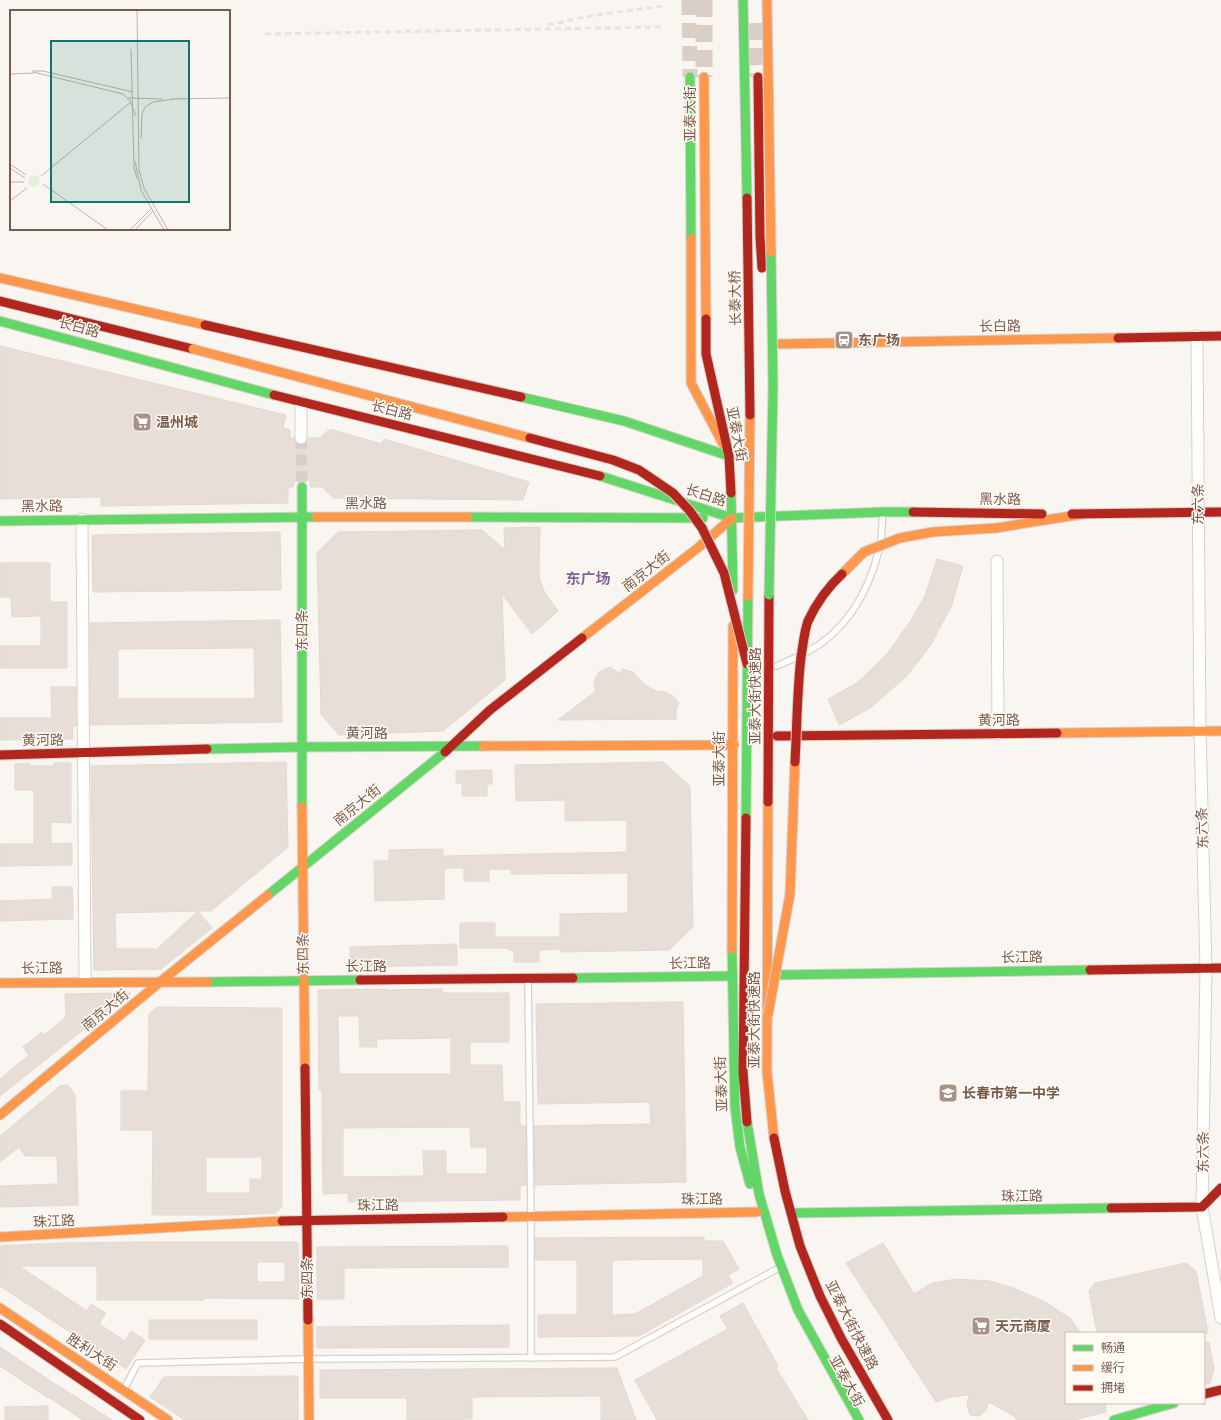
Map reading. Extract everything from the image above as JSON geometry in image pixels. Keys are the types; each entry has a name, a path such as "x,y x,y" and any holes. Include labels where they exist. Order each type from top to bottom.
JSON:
{"main road":[{"name":"长泰大桥","path":"743,0 750,387 748,596"},
{"name":"亚泰大街快速路","path":"767,0 773,387 769,595 767,1072 774,1142 784,1191 800,1246 820,1296 841,1338 888,1420"},
{"path":"776,73 779,344 778,516"},
{"path":"690,77 691,382 729,456"},
{"name":"亚泰大街","path":"704,77 706,354 729,456 732,518 734,745 732,976 735,1107 740,1147 764,1237 775,1270 801,1327 853,1420"},
{"name":"亚泰大街","path":"758,77 760,237 778,516 774,1021 776,1112 786,1174 795,1213 805,1246 837,1322 896,1420"},
{"path":"0,278 624,421 729,456"},
{"path":"0,301 193,349 613,460 639,470 673,493 689,510 702,528 724,573 747,664"},
{"name":"长白路","path":"0,321 301,402 597,475 732,518 778,516"},
{"name":"长白路","path":"779,344 1221,336"},
{"name":"东四条","path":"302,487 301,747 308,1420"},
{"name":"黑水路","path":"778,516 883,512 1083,514 1221,512"},
{"path":"768,1015 790,894 799,675 803,643 808,622 819,601 835,580 864,552 900,538 933,532 996,528 1083,514"},
{"name":"黑水路","path":"0,521 302,517 732,518"},
{"name":"南京大街","path":"0,1116 160,982 452,746 490,710 699,547 732,518"},
{"name":"亚泰大街快速路","path":"748,596 743,1072 751,1152 766,1221 798,1310 860,1420"},
{"name":"黄河路","path":"777,736 1221,731"},
{"name":"黄河路","path":"0,754 301,747 734,745"},
{"name":"长江路","path":"775,974 1221,968"},
{"name":"长江路","path":"0,983 732,976"},
{"path":"1202,1207 1221,1188"},
{"name":"珠江路","path":"795,1213 1202,1207"},
{"name":"珠江路","path":"0,1237 65,1235 307,1220 757,1212"},
{"name":"胜利大街","path":"0,1308 168,1420"},
{"name":"胜利大街","path":"0,1324 140,1420"},
{"path":"1205,1394 1221,1390"},
{"path":"1114,1420 1170,1404"}],"street":[{"name":"东六条","path":"1197,336 1200,731 1206,968 1202,1207 1221,1318"},
{"path":"301,402 301,438"},
{"path":"82,519 85,981"},
{"path":"997,561 998,734"}],"lane":[{"path":"777,666 791,661 820,645 844,623 862,598 874,571 882,539 883,512"},
{"path":"528,979 531,1358"},
{"path":"123,1390 138,1363 307,1358 615,1357 775,1270"}],"building":[{"name":"温州城","path":"0,346 286,415 283,428 290,430 290,438 294,438 295,442 301,445 305,444 308,438 320,438 330,429 382,444 384,439 529,482 523,500 333,498 322,487 311,487 310,482 307,479 302,478 297,479 293,487 288,487 288,503 101,506 101,497 0,499"},
{"path":"540,527 540,581 544,591 558,611 532,634 502,594 505,680 443,731 339,735 321,714 317,553 338,532 482,530 505,550 504,528"},
{"path":"280,532 281,590 93,592 92,535"},
{"path":"937,559 963,566 952,604 932,643 907,676 870,708 839,725 828,699 857,683 886,655 910,622 925,596"},
{"path":"0,563 50,563 50,602 67,602 67,668 0,668 0,646 41,646 41,616 12,617 11,597 0,597"},
{"path":"280,620 282,722 90,725 90,623","holes":["254,648 255,699 118,699 118,649"]},
{"path":"610,667 619,673 623,669 633,672 646,686 656,691 665,692 673,696 679,703 676,710 676,719 558,720 596,691 594,682 599,672"},
{"path":"51,687 76,687 76,726 73,726 73,739 0,740 0,718 52,718"},
{"path":"286,762 288,847 211,911 198,911 212,928 161,969 94,970 91,766","holes":["198,911 157,949 116,949 115,913"]},
{"path":"663,762 690,786 693,927 669,950 561,952 561,949 539,950 539,962 514,962 514,950 508,950 508,948 460,948 460,923 495,923 495,937 560,937 560,914 628,913 628,873 511,874 511,869 489,869 489,881 464,881 464,868 444,868 444,899 375,901 374,861 389,861 389,850 443,849 443,856 627,852 627,820 565,821 565,800 516,801 515,765"},
{"path":"30,763 30,766 54,766 54,763 71,763 71,823 51,822 51,844 72,843 72,865 0,866 0,844 34,844 34,790 15,790 15,764"},
{"path":"492,770 492,784 487,784 487,796 462,796 462,783 456,783 456,771"},
{"path":"52,887 72,887 73,919 0,921 0,901 53,899"},
{"path":"457,944 457,965 350,967 350,947"},
{"path":"442,989 442,993 509,993 509,1042 470,1042 470,1065 502,1065 503,1102 520,1102 520,1126 526,1126 526,1185 520,1185 520,1200 348,1202 348,1193 323,1194 322,1090 319,1090 318,990","holes":["338,1016 359,1016 360,1047 377,1047 376,1039 451,1038 451,1074 339,1074","470,1127 471,1147 487,1147 487,1174 446,1174 446,1151 423,1151 424,1176 343,1177 343,1128"]},
{"path":"131,993 0,1096 0,1079 29,1055 23,1047 42,1032 44,1035 66,1017 65,994"},
{"path":"683,1002 686,1182 535,1185 534,1126 651,1124 650,1102 538,1104 536,1004"},
{"path":"157,1007 282,1008 282,1207 275,1213 228,1215 152,1215 153,1130 121,1130 121,1091 148,1091 149,1014","holes":["206,1157 262,1157 262,1179 250,1179 250,1193 206,1193"]},
{"path":"68,1085 75,1095 78,1205 0,1207 0,1186 58,1184 57,1156 25,1156 19,1147 0,1162 0,1136 60,1086"},
{"path":"704,1237 704,1241 723,1241 739,1269 728,1275 733,1283 639,1336 538,1337 538,1315 577,1315 577,1260 536,1260 535,1238","holes":["703,1259 703,1276 635,1314 612,1315 612,1260"]},
{"path":"296,1242 298,1244 299,1299 204,1298 204,1300 97,1300 97,1266 19,1266 87,1311 91,1304 106,1313 99,1324 125,1341 131,1331 145,1340 126,1369 0,1286 0,1246 60,1243","holes":["257,1262 285,1262 285,1282 257,1282"]},
{"name":"天元商厦","path":"883,1243 914,1294 932,1283 957,1279 989,1281 1014,1288 1045,1302 1071,1319 1079,1332 1065,1332 1065,1404 1105,1404 1106,1412 1074,1420 1017,1420 1014,1416 989,1402 986,1410 980,1416 970,1415 967,1405 969,1395 951,1397 936,1402 846,1263"},
{"path":"508,1246 508,1267 344,1268 344,1299 317,1299 317,1247"},
{"path":"1186,1263 1196,1271 1208,1333 1097,1332 1089,1291 1095,1283"},
{"path":"743,1303 778,1366 776,1368 808,1420 657,1420 635,1380 728,1329 720,1316"},
{"path":"149,1320 257,1320 257,1339 149,1339"},
{"path":"509,1325 509,1347 317,1348 317,1327"},
{"path":"1205,1342 1209,1342 1214,1369 1210,1383 1205,1385"},
{"path":"0,1347 112,1420 83,1420 48,1398 0,1366"},
{"path":"617,1368 636,1420 601,1420 601,1396 472,1397 472,1419 463,1420 407,1420 407,1398 320,1398 320,1370"},
{"path":"298,1376 298,1420 185,1420 150,1397 164,1377"},
{"path":"48,1406 48,1420 5,1420 5,1407"}],"tunnel":[{"path":"689,0 690,77"},
{"path":"704,0 704,77"},
{"path":"757,23 758,77"},
{"path":"301,438 302,487"}],"railway":[{"path":"548,25 595,15 663,6"},
{"path":"265,34 661,27"}],"traffic: fast":[{"path":"743,0 747,198"},
{"path":"690,77 691,239"},
{"path":"769,595 773,387 771,252"},
{"path":"0,321 274,395"},
{"path":"521,397 624,421 729,456"},
{"path":"600,476 732,518 913,512"},
{"path":"302,487 302,807"},
{"path":"731,493 733,590"},
{"path":"0,521 316,517"},
{"path":"468,517 703,518"},
{"path":"746,818 748,596"},
{"path":"207,749 483,746"},
{"path":"268,895 445,752"},
{"path":"732,949 735,1107 740,1147 750,1184"},
{"path":"775,975 1090,970"},
{"path":"573,978 732,976"},
{"path":"208,982 360,980"},
{"path":"747,1122 759,1194 777,1255 798,1310 859,1420"},
{"path":"795,1213 1111,1208"},
{"path":"1114,1420 1170,1404"}],"traffic: slow":[{"path":"767,0 771,252"},
{"path":"704,77 706,319"},
{"path":"691,239 691,383 723,444"},
{"path":"0,278 205,325"},
{"path":"779,344 1118,338"},
{"path":"193,349 530,438"},
{"path":"748,596 750,415"},
{"path":"996,528 1083,514"},
{"path":"316,517 468,517"},
{"path":"582,638 699,547 732,518"},
{"path":"842,574 864,552 900,538 933,532 996,528"},
{"path":"732,949 733,626"},
{"path":"1057,733 1221,731"},
{"path":"483,746 734,745"},
{"path":"768,1015 790,894 795,762"},
{"path":"768,802 767,1072 774,1138"},
{"path":"302,807 305,1068"},
{"path":"0,1115 160,982 268,895"},
{"path":"0,983 208,982"},
{"path":"503,1217 757,1212"},
{"path":"0,1237 282,1221"},
{"path":"0,1308 168,1420"},
{"path":"308,1320 309,1420"}],"traffic: jam":[{"path":"758,77 760,237 762,268"},
{"path":"747,198 750,415"},
{"path":"0,301 193,349"},
{"path":"706,319 706,354 729,456 731,493"},
{"path":"205,325 521,397"},
{"path":"1118,338 1221,336"},
{"path":"274,395 600,476"},
{"path":"530,438 613,460 639,470 673,493 689,510 702,528 724,573 747,664"},
{"path":"913,512 1042,514"},
{"path":"1072,514 1221,512"},
{"path":"795,762 801,657 808,621 827,590 842,574"},
{"path":"768,802 769,595"},
{"path":"445,752 490,710 582,638"},
{"path":"777,736 1057,733"},
{"path":"0,755 207,749"},
{"path":"746,818 743,1072 747,1122"},
{"path":"1090,970 1221,968"},
{"path":"360,980 573,978"},
{"path":"305,1068 308,1320"},
{"path":"774,1138 785,1191 800,1246 820,1296 841,1338 888,1420"},
{"path":"1111,1208 1202,1207 1221,1188"},
{"path":"282,1221 503,1217"},
{"path":"0,1324 140,1420"},
{"path":"1205,1394 1221,1390"}],"place":[{"name":"东广场","path":"844,340"},
{"name":"温州城","path":"142,422"},
{"name":"长春市第一中学","path":"948,1093"},
{"name":"天元商厦","path":"981,1326"}],"district":[{"name":"东广场","path":"588,579"}]}
